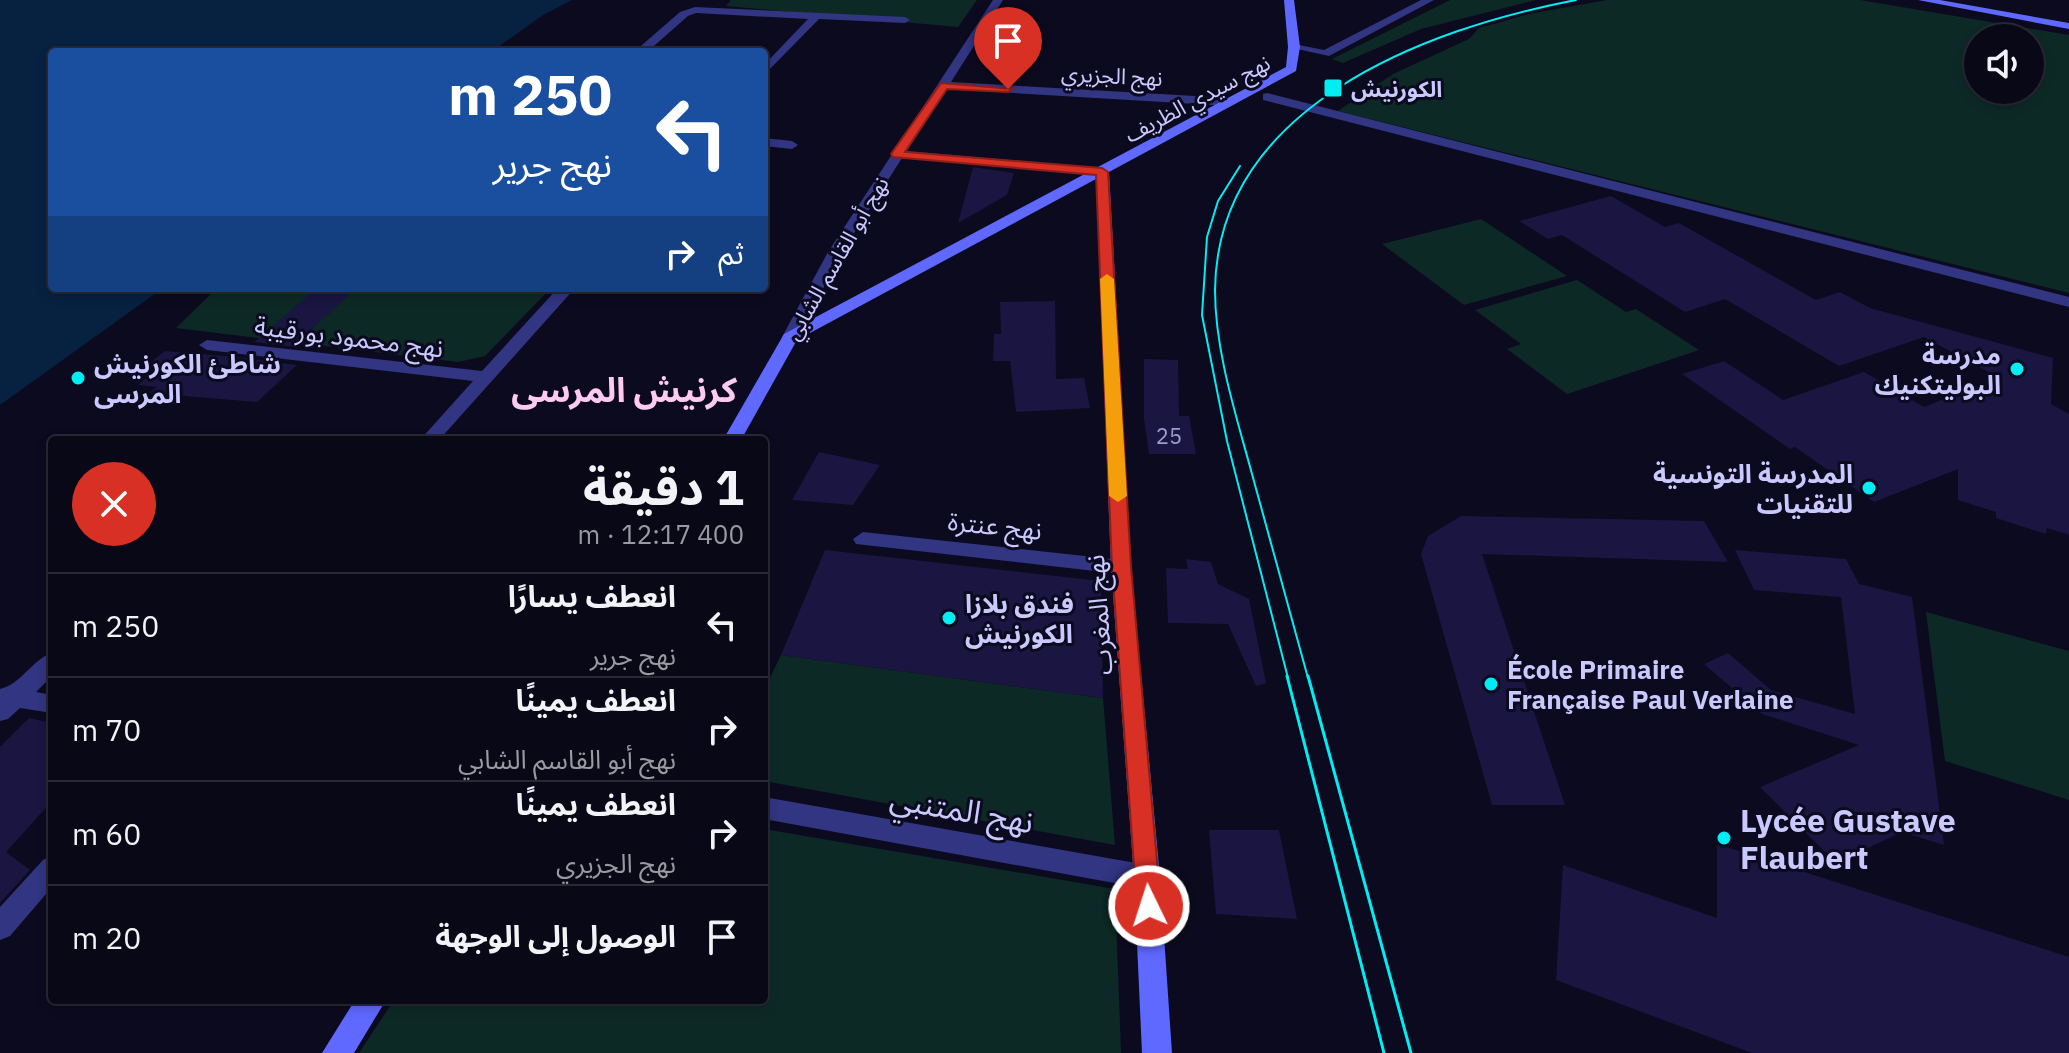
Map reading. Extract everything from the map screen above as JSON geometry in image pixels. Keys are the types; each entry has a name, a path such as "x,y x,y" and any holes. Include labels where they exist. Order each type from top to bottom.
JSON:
{"street":[{"name":"نهج أبو القاسم الشابي","path":"734,436 835,252 998,0"},
{"name":"نهج سيدي الظريف","path":"790,337 1292,69 1294,47 1289,0"},
{"path":"1294,47 1325,54 1429,0"},
{"path":"1923,0 2016,14"},
{"path":"1944,0 2069,24"},
{"path":"645,48 684,14 704,9 905,20"},
{"path":"768,68 816,16"},
{"name":"نهج الجزيري","path":"944,85 1230,102"},
{"path":"1267,97 2069,302"},
{"path":"768,142 792,145"},
{"path":"897,154 1102,172"},
{"name":"نهج المغرب","path":"1102,172 1121,567 1147,877 1157,1053"},
{"path":"433,436 563,292"},
{"name":"نهج محمود بورقيبة","path":"207,345 485,377"},
{"name":"نهج عنترة","path":"863,539 1121,567"},
{"path":"5,701 48,665"},
{"path":"5,701 48,704"},
{"name":"نهج المتنبي","path":"768,809 1147,877"},
{"path":"0,927 48,873"},
{"path":"337,1053 369,1004"}],"green space":[{"path":"731,0 977,0 958,27 726,6"},
{"path":"1450,0 1536,0 1421,29 1343,63 1332,59"},
{"path":"1607,0 1860,0 2003,24 1964,24 1964,104 2044,104 2044,31 2069,35 2069,293 1338,111 1393,74 1469,39 1479,28 1529,14"},
{"path":"1481,219 1567,276 1464,305 1382,244"},
{"path":"1577,280 1626,312 1636,309 1699,350 1567,394 1507,349 1521,344 1475,310"},
{"path":"213,292 547,292 485,356 458,362 176,328"},
{"path":"1926,612 2069,651 2069,800 1945,761"},
{"path":"781,655 1103,698 1115,845 768,782 768,682"},
{"path":"768,830 1115,889 1121,1053 359,1053 391,1004 768,1004"}],"water":[{"path":"0,0 572,0 543,15 497,48 48,48 48,292 157,292 0,405"}],"building":[{"path":"973,167 1014,173 1007,195 958,223"},
{"name":"مدرسة البوليتكنيك","path":"1611,196 1665,227 1679,223 1816,300 1840,292 1870,308 2053,358 2051,404 2069,414 2069,535 2047,528 2046,534 1996,518 1996,512 1958,500 1958,469 1874,502 1795,447 1790,449 1682,374 1724,361 1783,400 1864,372 1924,407 1998,377 1924,337 1839,366 1725,299 1685,312 1562,235 1548,239 1519,221"},
{"path":"312,292 352,292 293,347 254,342"},
{"path":"1055,301 1056,379 1084,378 1090,408 1016,412 1010,361 993,361 994,334 1001,334 1000,302"},
{"path":"165,351 297,365 257,402 149,393 157,387 138,385 152,373 138,372"},
{"path":"1144,359 1178,360 1179,416 1189,416 1196,454 1149,454 1144,419"},
{"path":"819,452 880,465 853,505 792,500"},
{"name":"École Primaire Française Paul Verlaine","path":"1461,516 1704,521 1728,562 1482,554 1565,805 1492,805 1421,554 1428,536"},
{"name":"فندق بلازا الكورنيش","path":"825,550 1101,581 1103,698 781,655"},
{"path":"1735,550 1846,559 1859,584 1912,597 1944,845 1902,832 1836,863 1760,787 1859,745 1762,714 1704,664 1728,653 1771,690 1855,714 1841,597 1754,590"},
{"path":"1186,559 1211,562 1218,584 1249,599 1266,683 1256,686 1228,624 1168,623 1166,568 1188,569"},
{"path":"29,718 48,722 48,805 6,852 30,870 0,903 0,747"},
{"path":"1209,830 1279,830 1297,919 1216,914"},
{"path":"1717,844 2069,957 2069,1053 1752,1053 1556,980 1563,865 1717,918"}],"tram line":[{"path":"1308,678 1222,359 1215,290 1225,226 1251,172 1290,125 1339,87 1396,56 1456,32 1517,13 1576,0"},
{"path":"1240,166 1218,201 1207,237 1202,315 1227,441 1288,678"},
{"path":"1287,676 1384,1053"},
{"path":"1308,676 1411,1053"}],"slow traffic":[{"path":"1107,279 1118,496"}],"place":[{"name":"الكورنيش","path":"1333,88"},
{"name":"مدرسة البوليتكنيك","path":"2017,369"},
{"name":"شاطئ الكورنيش المرسى","path":"78,378"},
{"name":"المدرسة التونسية للتقنيات","path":"1869,488"},
{"name":"فندق بلازا الكورنيش","path":"949,618"},
{"name":"École Primaire Française Paul Verlaine","path":"1491,684"},
{"name":"Lycée Gustave Flaubert","path":"1724,838"}],"district":[{"name":"كرنيش المرسى","path":"624,389"}],"route":[{"path":"1008,89 944,85 897,154 1102,172 1121,567 1149,906"}]}
